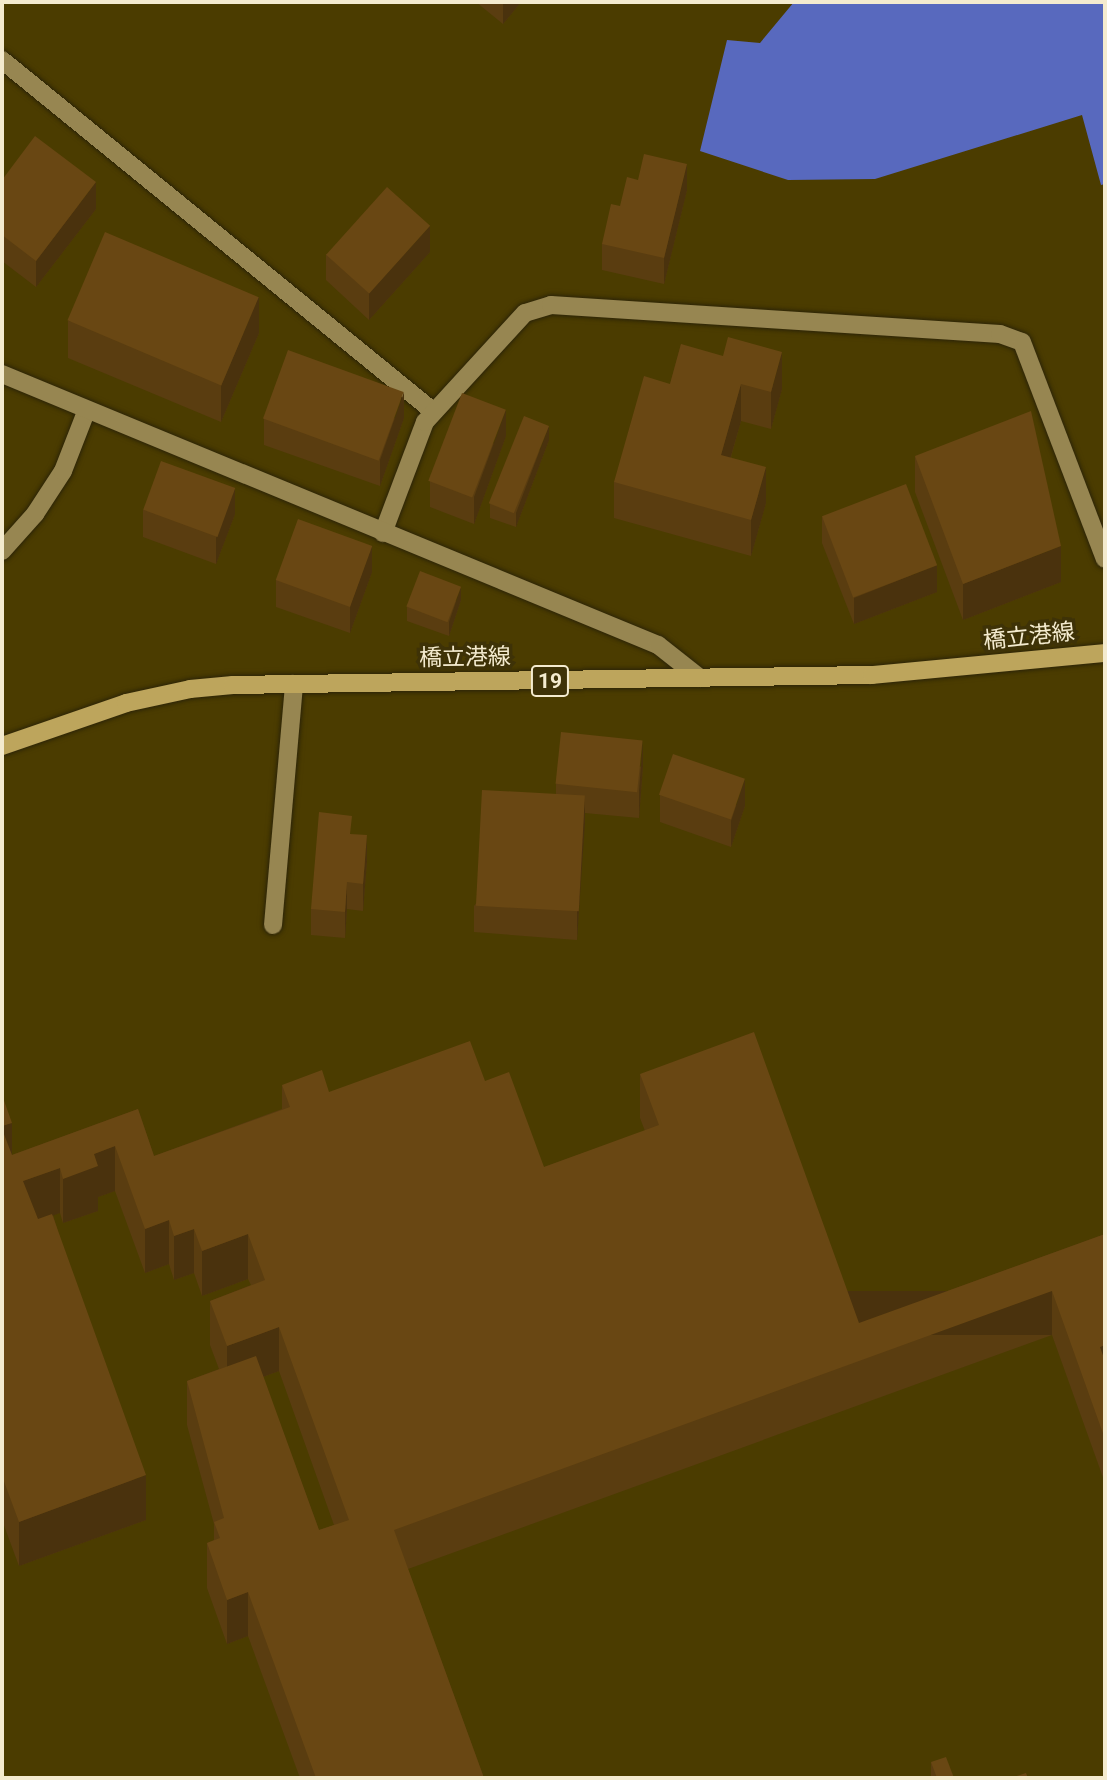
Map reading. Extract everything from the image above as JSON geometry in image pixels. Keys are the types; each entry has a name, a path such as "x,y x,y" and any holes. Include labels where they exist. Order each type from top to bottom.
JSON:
{"main road":[{"name":"橋立港線","path":"2,746 70,720 190,689 294,684 873,675 1105,653"}],"street":[{"path":"2,60 434,412"},
{"path":"383,533 425,422 525,313 551,305 1000,334 1022,342 1105,559"},
{"path":"2,374 86,412 658,645 700,678"},
{"path":"2,551 35,514 63,471 86,412"},
{"path":"273,925 294,684"}],"shaded area":[{"path":"794,2 1105,2 1105,184 1101,185 1082,115 875,179 788,180 700,151 727,40 760,43"}],"building":[{"path":"35,136 96,182 36,261 2,235 2,180"},
{"path":"644,154 687,164 664,258 602,244 611,204 620,206 627,177 638,180"},
{"path":"387,187 430,226 369,293 326,255"},
{"path":"105,232 259,297 221,386 67,320"},
{"path":"728,337 782,352 771,392 741,384 721,455 766,467 751,520 614,482 644,376 670,384 681,344 723,356"},
{"path":"288,350 404,392 379,461 263,419"},
{"path":"462,393 506,410 472,498 428,481"},
{"path":"1031,411 1061,546 963,584 915,456"},
{"path":"524,416 549,426 514,513 489,503"},
{"path":"161,461 235,488 217,537 143,510"},
{"path":"906,484 937,565 853,597 822,516"},
{"path":"298,519 372,546 350,607 276,580"},
{"path":"420,571 461,587 447,622 406,606"},
{"path":"561,732 643,741 637,792 556,784"},
{"path":"673,754 745,779 731,819 659,795"},
{"path":"482,790 585,795 579,911 476,906"},
{"path":"319,812 352,816 350,834 367,835 363,884 347,882 345,912 311,909"},
{"path":"754,1032 859,1323 1105,1234 1105,1345 1100,1347 1105,1361 1105,1439 1052,1291 394,1530 484,1778 316,1778 248,1592 227,1600 207,1543 220,1538 214,1522 224,1518 187,1381 256,1356 319,1530 349,1520 279,1327 227,1346 210,1301 265,1280 248,1234 202,1251 194,1229 174,1236 169,1220 145,1229 115,1146 94,1154 98,1166 63,1179 60,1168 23,1181 38,1219 52,1214 146,1475 19,1522 2,1476 2,1129 12,1155 138,1109 154,1156 290,1107 282,1085 322,1070 329,1092 470,1041 485,1081 509,1072 544,1167 659,1125 640,1074"},
{"path":"2,1095 12,1123 2,1126"},
{"path":"946,1757 954,1778 937,1778 931,1762"},
{"path":"1026,1773 1028,1778 1011,1778"}]}
